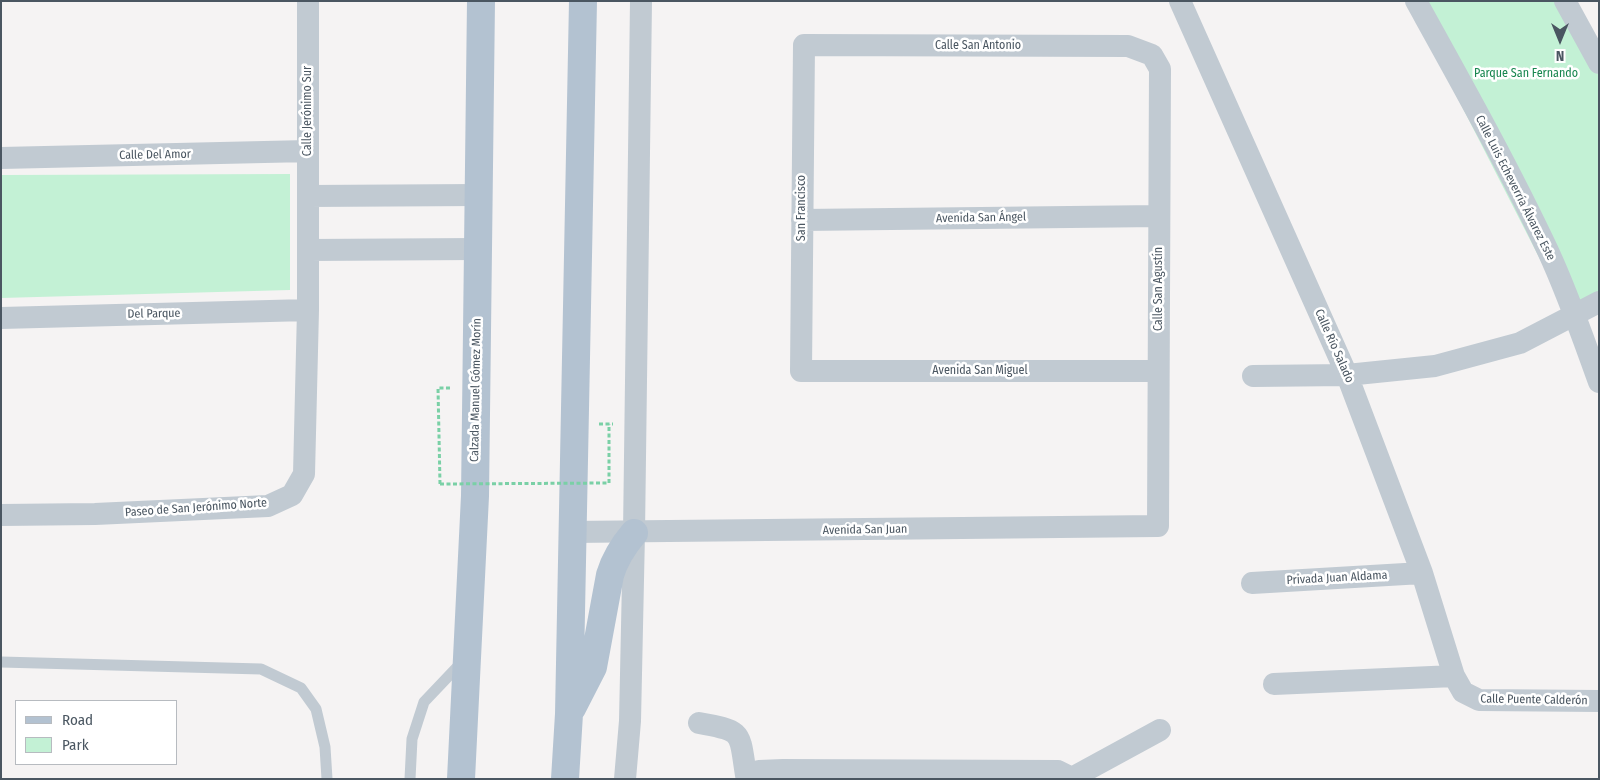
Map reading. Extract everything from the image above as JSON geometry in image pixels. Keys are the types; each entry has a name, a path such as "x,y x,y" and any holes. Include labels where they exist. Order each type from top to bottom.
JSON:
{"main road":[{"name":"Calzada Manuel Gómez Morín","path":"460,779 475,496 481,1"},
{"path":"565,779 569,714 571,532 583,1"},
{"path":"569,714 593,667 614,561 622,546 634,532"}],"street":[{"name":"Calle Jerónimo Sur","path":"308,1 308,221"},
{"path":"625,779 630,722 634,532 641,1"},
{"name":"Calle Río Salado","path":"1180,1 1347,375 1422,573 1454,676 1463,692 1469,696"},
{"name":"Calle Luis Echeverría Álvarez Este","path":"1416,1 1515,184 1548,252 1575,315 1599,382"},
{"path":"1565,1 1599,63"},
{"name":"Calle San Antonio","path":"804,46 1128,46 1152,55"},
{"name":"San Francisco","path":"801,371 804,46"},
{"name":"Calle San Agustín","path":"1152,55 1160,69 1158,526"},
{"name":"Calle Del Amor","path":"1,158 308,151"},
{"path":"308,196 478,195"},
{"name":"Avenida San Ángel","path":"802,220 1160,216"},
{"name":"Paseo de San Jerónimo Norte","path":"1,515 94,514 268,506 292,495 304,474 308,221"},
{"path":"308,250 477,249"},
{"path":"1253,376 1347,375 1435,366 1510,346 1599,302"},
{"name":"Del Parque","path":"1,318 308,310"},
{"name":"Avenida San Miguel","path":"801,371 1158,371"},
{"name":"Avenida San Juan","path":"571,532 1158,526"},
{"name":"Privada Juan Aldama","path":"1252,583 1422,573"},
{"path":"1274,684 1454,676"},
{"name":"Calle Puente Calderón","path":"1469,696 1479,700 1599,701"},
{"path":"699,723 728,728 735,732 740,738 744,777 759,771 783,770 1058,771 1072,778 1160,730"}],"lane":[{"path":"410,779 412,739 424,702 465,659"},
{"path":"1,662 261,670 301,688 316,709 325,747 327,779"}],"path":[{"path":"438,388 440,484 609,483 609,424"}],"green space":[{"name":"Parque San Fernando","path":"1408,1 1571,1 1599,54 1599,300 1570,318"},
{"path":"290,174 290,290 1,298 1,175"}]}
